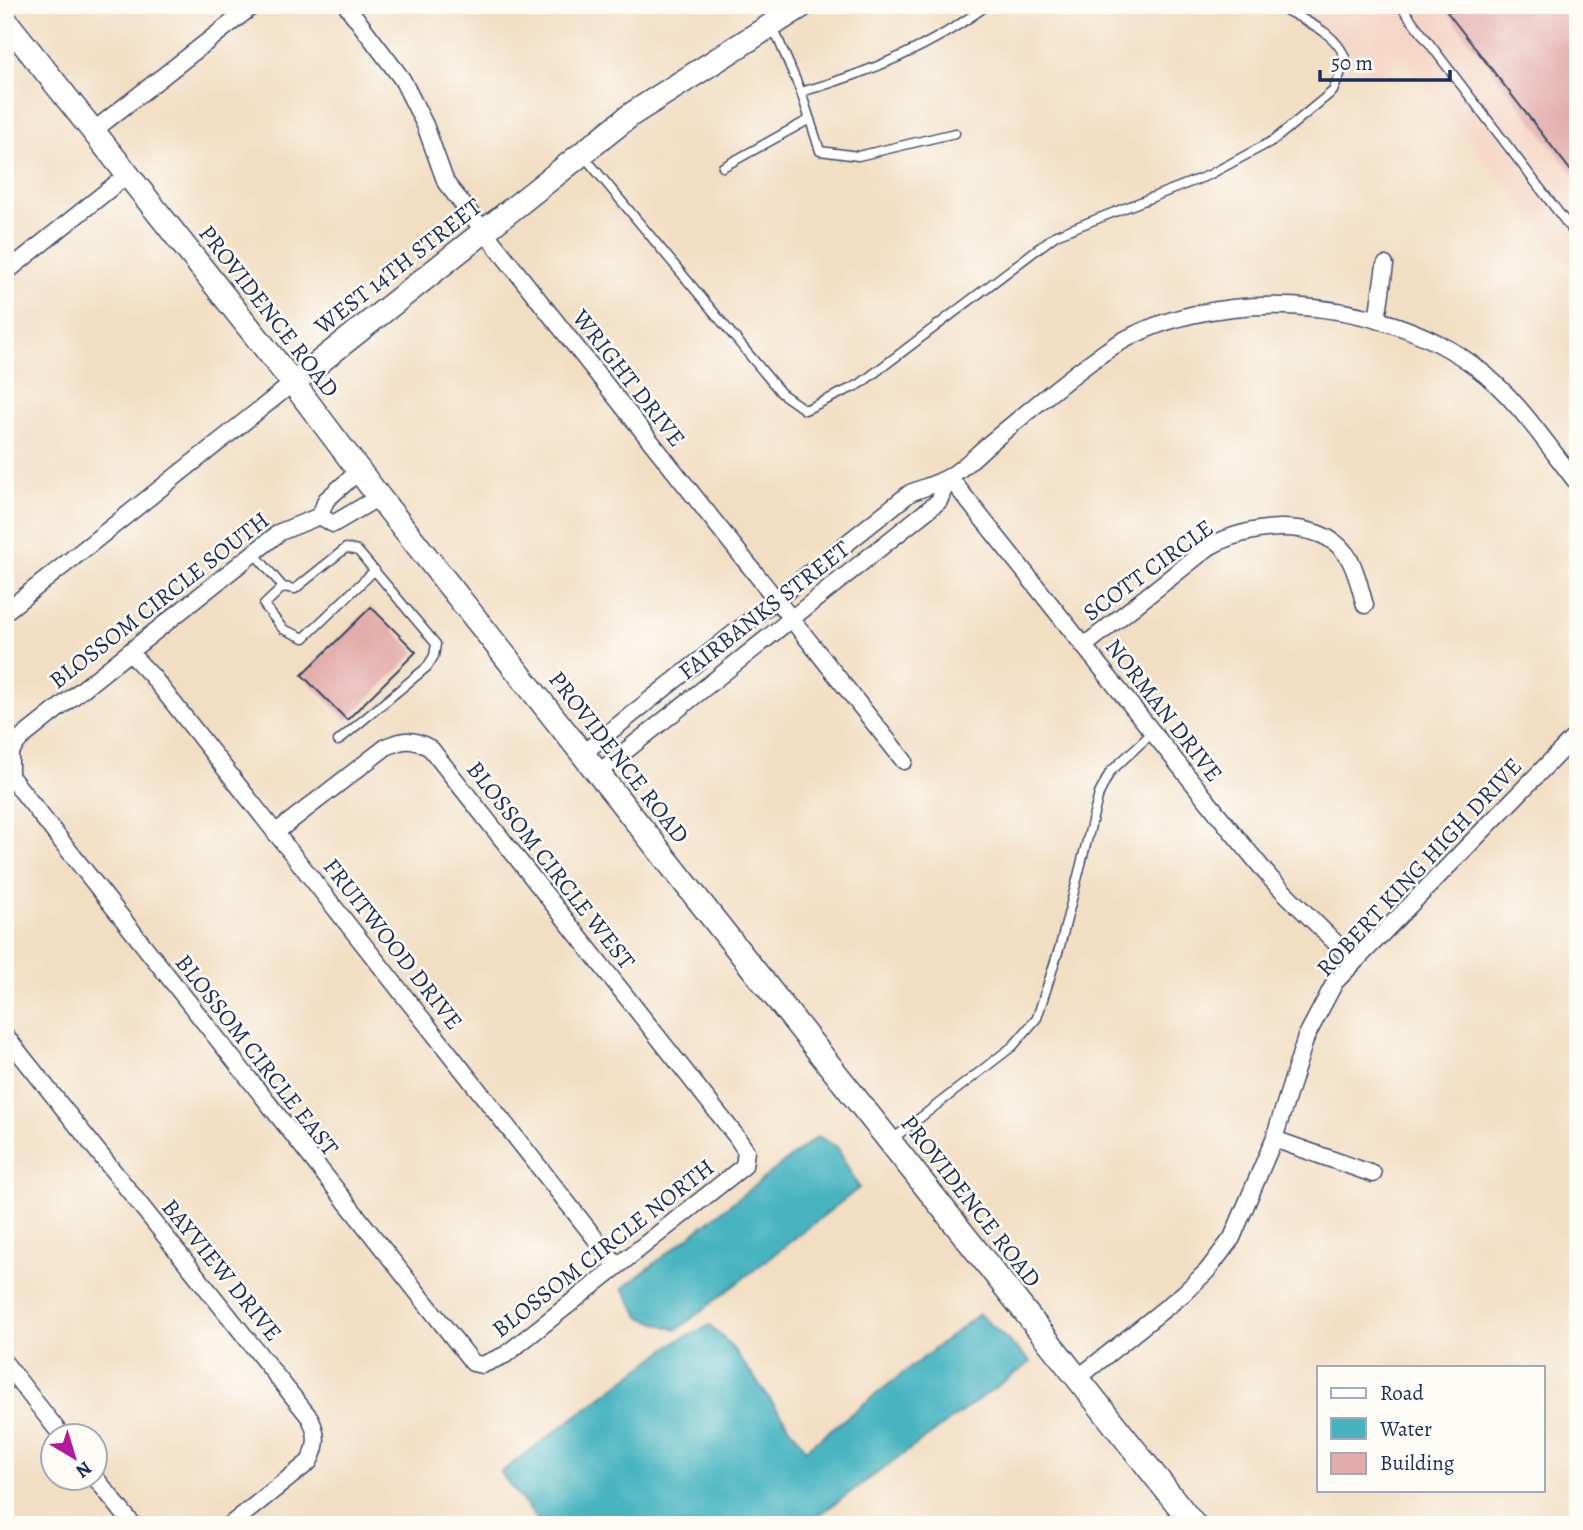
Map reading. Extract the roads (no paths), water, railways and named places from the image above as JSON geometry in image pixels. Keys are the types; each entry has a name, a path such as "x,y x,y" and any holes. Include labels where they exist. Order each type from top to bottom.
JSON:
{"street":[{"path":"93,131 254,5"},
{"name":"WRIGHT DRIVE","path":"346,5 402,79 425,125 446,183 773,600 904,761"},
{"name":"WEST 14TH STREET","path":"5,612 632,114 803,5"},
{"name":"PROVIDENCE ROAD","path":"5,20 582,754 1194,1525"},
{"path":"5,273 127,175"},
{"path":"1377,320 1385,265"},
{"name":"FAIRBANKS STREET","path":"582,754 910,493 949,477 1109,349 1140,332 1177,318 1220,308 1264,305 1321,310 1377,320 1424,336 1478,368 1505,394 1578,484"},
{"path":"320,516 326,500 359,471"},
{"name":"FAIRBANKS STREET","path":"598,773 939,501 949,477"},
{"name":"NORMAN DRIVE","path":"949,477 1271,878 1354,961"},
{"name":"BLOSSOM CIRCLE SOUTH","path":"9,762 10,752 20,739 280,532 320,516 333,524 379,497"},
{"name":"SCOTT CIRCLE","path":"1084,646 1209,547 1225,538 1258,528 1290,529 1318,535 1337,544 1348,555 1365,605"},
{"name":"FRUITWOOD DRIVE","path":"130,653 152,676 617,1266"},
{"name":"ROBERT KING HIGH DRIVE","path":"1078,1378 1162,1313 1207,1271 1232,1238 1274,1139 1306,1037 1335,982 1578,733"},
{"name":"BLOSSOM CIRCLE WEST","path":"275,833 386,747 403,740 420,742 431,749 736,1136 746,1151 746,1160"},
{"name":"BLOSSOM CIRCLE EAST","path":"9,762 10,776 17,788 462,1352 473,1363 482,1364"},
{"name":"BAYVIEW DRIVE","path":"5,1035 310,1418 317,1433 316,1449 309,1462 230,1525"},
{"path":"1274,1139 1373,1174"},
{"name":"BLOSSOM CIRCLE NORTH","path":"482,1364 505,1355 744,1166 746,1160"},
{"path":"5,1363 51,1422"},
{"path":"107,1492 133,1525"}],"lane":[{"path":"582,154 773,383 805,410 860,384 1056,235 1209,175 1274,139 1333,91 1346,60 1341,48 1307,19 1277,5"},
{"path":"1400,5 1578,238"},
{"path":"801,92 889,62 934,40 982,9"},
{"path":"773,25 801,92 820,151 858,156 955,133"},
{"path":"723,167 810,119"},
{"path":"254,553 283,587 295,589 346,548 358,551 436,644 434,656 427,667 338,741"},
{"path":"283,587 264,605 283,629 304,638 374,570"},
{"path":"890,1141 1013,1046 1037,1018 1060,946 1099,794 1110,772 1153,732"}],"water":[{"path":"818,1136 837,1147 859,1188 677,1330 640,1317 623,1288"},
{"path":"979,1314 1031,1362 805,1525 542,1525 500,1473 675,1342 710,1325 731,1346 806,1449"}]}
